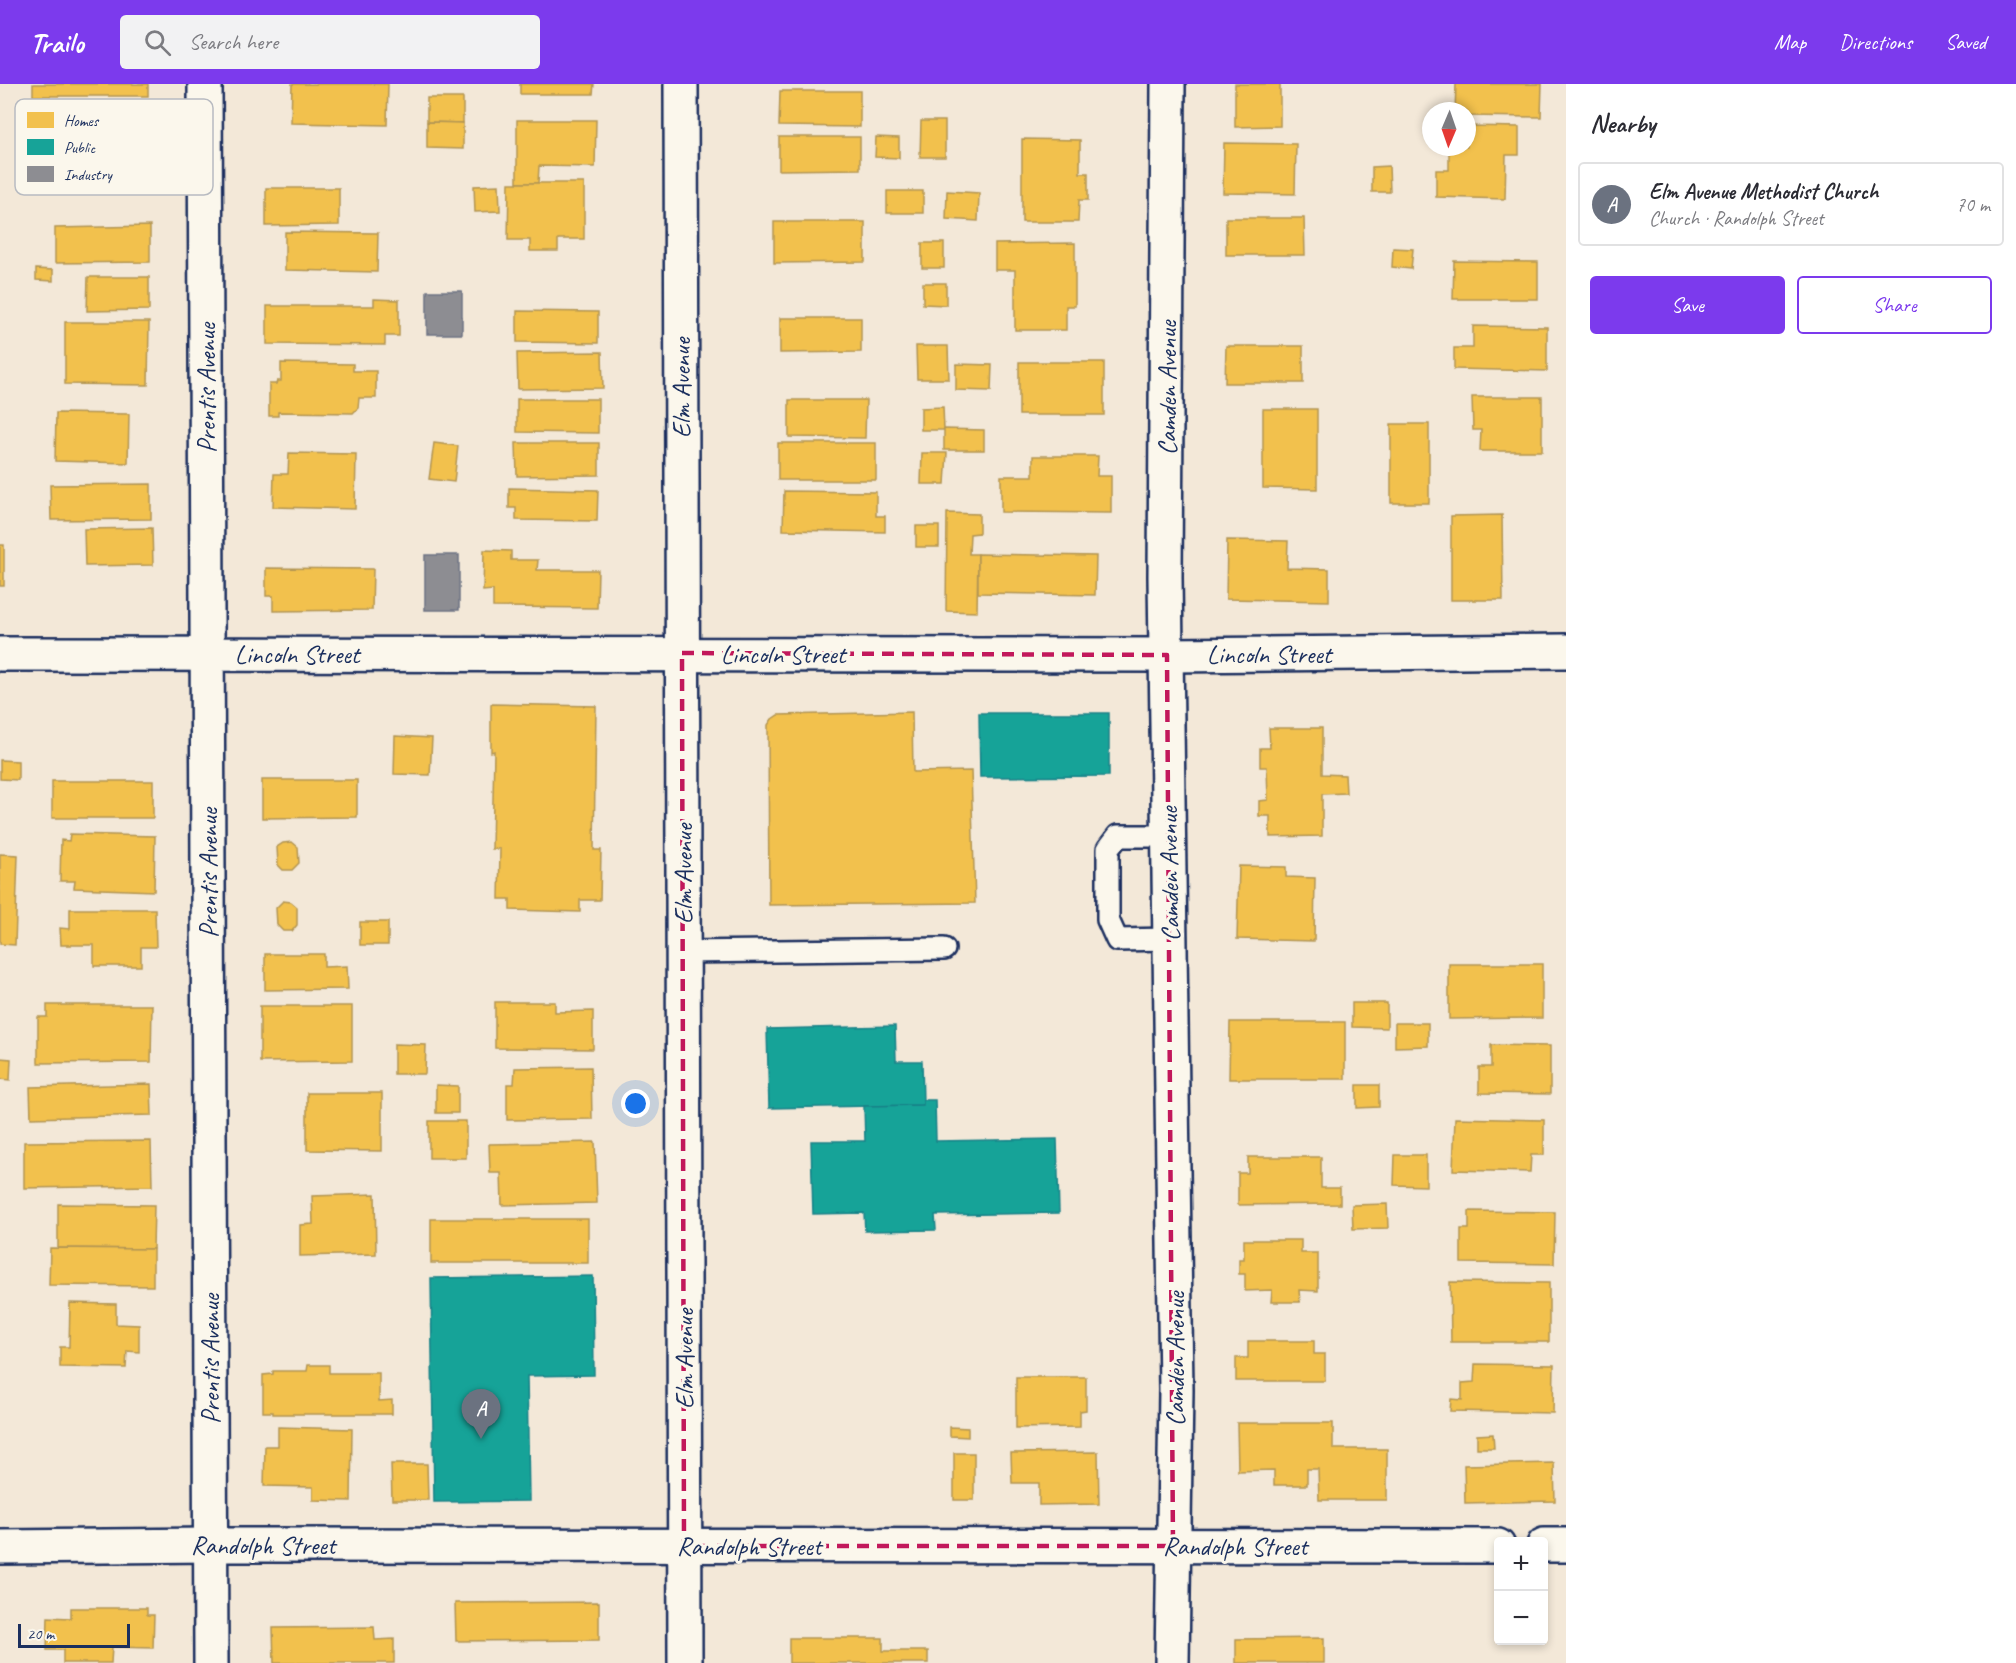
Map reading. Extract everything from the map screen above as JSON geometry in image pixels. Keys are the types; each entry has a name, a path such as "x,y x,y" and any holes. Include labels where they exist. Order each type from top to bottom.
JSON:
{"street":[{"name":"Prentis Avenue","path":"205,84 205,99"},
{"name":"Elm Avenue","path":"681,84 685,1663"},
{"name":"Camden Avenue","path":"1168,84 1165,577 1176,1390 1172,1663"},
{"name":"Prentis Avenue","path":"205,195 211,1663"},
{"name":"Lincoln Street","path":"0,654 1167,655 1566,651"},
{"name":"Randolph Street","path":"0,1547 211,1545 1494,1546"},
{"path":"1548,1545 1566,1545"}],"lane":[{"path":"1169,836 1118,836 1108,849 1108,920 1117,940 1170,939"},
{"path":"683,952 944,949"}],"highlighted area":[{"path":"682,653 1167,655 1173,1546 684,1546"}],"building: Homes":[{"path":"33,84 148,84 148,96 33,96"},
{"path":"292,84 388,84 387,125 291,123"},
{"path":"520,84 594,84 593,94 520,94"},
{"path":"1235,84 1280,84 1280,126 1235,127"},
{"path":"1456,84 1542,84 1541,117 1476,116 1476,102 1455,102"},
{"path":"780,91 860,91 860,127 779,126"},
{"path":"427,98 463,98 463,123 427,122"},
{"path":"517,120 596,120 595,167 539,166 538,183 517,183"},
{"path":"921,121 945,121 945,157 920,157"},
{"path":"427,122 463,123 463,149 427,148"},
{"path":"1476,126 1519,127 1519,155 1506,155 1505,199 1436,197 1436,170 1449,170 1449,156 1476,156"},
{"path":"779,137 860,137 860,169 779,170"},
{"path":"876,137 899,138 899,158 875,157"},
{"path":"1022,139 1080,140 1080,173 1088,173 1088,200 1079,200 1078,222 1022,222"},
{"path":"1224,143 1296,144 1295,194 1223,193"},
{"path":"1389,166 1390,192 1372,192 1372,167"},
{"path":"509,183 584,183 584,239 558,239 558,251 530,251 530,240 508,240"},
{"path":"499,185 500,211 475,212 474,186"},
{"path":"266,188 339,188 339,225 266,226"},
{"path":"887,191 923,191 923,213 887,213"},
{"path":"947,191 979,193 978,221 946,219"},
{"path":"1226,218 1304,218 1305,255 1226,255"},
{"path":"774,222 865,222 865,262 774,263"},
{"path":"150,226 150,262 55,263 55,228"},
{"path":"285,232 378,233 377,272 285,270"},
{"path":"922,243 944,243 944,268 922,268"},
{"path":"1075,243 1075,306 1066,306 1066,330 1015,330 1015,270 995,270 995,244"},
{"path":"1393,248 1413,249 1411,269 1392,267"},
{"path":"1454,261 1538,262 1538,299 1453,299"},
{"path":"36,269 53,270 53,281 36,280"},
{"path":"88,277 149,277 149,310 87,311"},
{"path":"923,283 946,283 946,305 923,304"},
{"path":"374,299 399,300 399,336 385,336 385,345 267,344 267,306 374,306"},
{"path":"517,311 598,312 598,343 517,342"},
{"path":"780,318 861,318 861,352 780,353"},
{"path":"65,322 149,322 148,385 65,384"},
{"path":"1473,326 1547,327 1547,371 1454,369 1454,348 1473,348"},
{"path":"916,346 948,346 949,379 917,379"},
{"path":"1226,346 1303,346 1303,383 1225,383"},
{"path":"602,352 603,388 518,389 517,353"},
{"path":"1019,362 1104,362 1104,415 1019,415"},
{"path":"281,363 353,364 353,371 376,371 376,398 359,398 358,408 353,413 278,412 278,416 269,416 269,384 281,381"},
{"path":"956,364 992,365 991,391 956,390"},
{"path":"1472,397 1542,397 1542,451 1480,451 1481,430 1473,430"},
{"path":"517,399 598,399 598,433 517,432"},
{"path":"789,400 866,400 865,438 789,437"},
{"path":"943,407 944,430 921,430 921,408"},
{"path":"1263,409 1317,409 1317,489 1263,488"},
{"path":"56,413 129,414 128,463 55,461"},
{"path":"1391,424 1429,424 1429,503 1391,503"},
{"path":"944,429 984,430 984,450 944,450"},
{"path":"434,443 458,446 454,482 429,479"},
{"path":"516,443 599,443 599,475 517,476"},
{"path":"778,443 876,443 876,480 778,480"},
{"path":"289,453 356,454 355,509 273,507 274,474 288,474"},
{"path":"922,453 947,453 945,484 921,484"},
{"path":"1033,456 1098,456 1097,476 1111,476 1111,513 1001,512 1001,476 1033,476"},
{"path":"151,484 151,519 51,520 50,485"},
{"path":"509,488 598,490 597,521 516,520 516,508 509,508"},
{"path":"784,491 876,492 876,516 885,516 885,532 783,530"},
{"path":"947,513 979,514 979,533 970,534 969,554 978,554 977,612 946,611"},
{"path":"1502,515 1503,600 1451,600 1451,516"},
{"path":"916,526 939,526 939,547 916,547"},
{"path":"152,528 153,565 85,566 84,529"},
{"path":"1227,540 1288,541 1287,568 1329,569 1329,601 1226,599"},
{"path":"0,545 4,545 4,586 0,586"},
{"path":"484,550 511,551 511,560 538,560 537,570 598,570 597,608 493,607 493,590 483,591"},
{"path":"978,554 1096,556 1095,595 978,593"},
{"path":"266,568 373,569 372,610 273,611 273,596 266,596"},
{"path":"491,704 596,706 594,850 601,850 600,900 580,900 580,912 510,910 510,899 499,899 500,849 492,849 494,751 491,752"},
{"path":"912,712 913,772 971,771 975,903 769,905 768,725 772,719 778,715"},
{"path":"1269,728 1322,728 1322,774 1345,775 1346,793 1322,794 1322,836 1270,837 1270,816 1259,816 1259,801 1268,800 1267,767 1260,767 1260,748 1270,748"},
{"path":"395,736 432,738 430,775 394,774"},
{"path":"0,760 18,761 18,780 0,779"},
{"path":"262,780 357,780 357,817 262,818"},
{"path":"52,781 153,781 153,818 52,818"},
{"path":"70,834 155,836 154,891 74,888 75,881 60,881 61,840 69,841"},
{"path":"292,842 298,847 299,863 292,870 283,870 278,865 277,847 283,843"},
{"path":"0,854 18,855 15,945 0,944"},
{"path":"1239,866 1286,867 1286,877 1315,878 1314,941 1237,939"},
{"path":"283,901 291,902 297,907 297,925 292,931 283,931 277,925 276,908"},
{"path":"70,909 155,909 156,947 141,947 141,966 94,966 94,945 61,945 60,928 70,929"},
{"path":"360,922 388,922 388,945 360,945"},
{"path":"265,954 324,954 324,967 347,966 348,989 265,990"},
{"path":"1449,964 1542,964 1542,1018 1449,1019"},
{"path":"495,1002 555,1002 555,1012 593,1011 593,1049 495,1048"},
{"path":"1352,1003 1387,1003 1387,1028 1352,1027"},
{"path":"47,1005 152,1005 151,1062 38,1063 38,1017 47,1017"},
{"path":"260,1006 352,1006 352,1061 260,1062"},
{"path":"1230,1022 1345,1022 1345,1079 1229,1079"},
{"path":"1395,1023 1428,1023 1428,1046 1395,1047"},
{"path":"394,1044 426,1045 425,1074 394,1074"},
{"path":"1491,1045 1550,1046 1550,1094 1479,1093 1479,1067 1491,1067"},
{"path":"0,1058 11,1059 10,1080 0,1079"},
{"path":"591,1067 592,1119 507,1120 507,1084 514,1084 515,1068"},
{"path":"151,1084 152,1115 31,1118 30,1087"},
{"path":"436,1085 458,1086 458,1113 436,1113"},
{"path":"1357,1085 1379,1085 1379,1107 1357,1108"},
{"path":"307,1093 382,1093 382,1151 307,1150"},
{"path":"1455,1118 1544,1120 1544,1155 1531,1155 1530,1172 1453,1170"},
{"path":"429,1121 466,1121 466,1158 429,1158"},
{"path":"151,1141 152,1186 24,1188 24,1142"},
{"path":"595,1142 597,1203 502,1205 501,1173 490,1173 489,1144"},
{"path":"1395,1155 1426,1155 1426,1186 1394,1185"},
{"path":"1248,1157 1321,1157 1321,1188 1340,1188 1340,1204 1238,1205 1238,1173 1248,1173"},
{"path":"375,1194 376,1254 300,1256 300,1225 313,1224 312,1196"},
{"path":"58,1204 154,1205 153,1249 58,1248"},
{"path":"1387,1204 1388,1228 1353,1229 1352,1205"},
{"path":"1469,1211 1555,1212 1554,1264 1461,1263 1461,1229 1469,1229"},
{"path":"431,1219 588,1219 588,1263 431,1263"},
{"path":"1244,1240 1301,1240 1301,1253 1318,1253 1318,1291 1299,1290 1300,1302 1271,1302 1272,1290 1245,1291 1245,1274 1239,1274 1239,1259 1244,1259"},
{"path":"50,1248 153,1249 153,1286 49,1285"},
{"path":"1450,1282 1549,1283 1549,1342 1451,1342"},
{"path":"70,1303 116,1304 116,1324 139,1325 139,1352 127,1351 126,1368 60,1367 60,1347 69,1347"},
{"path":"1248,1341 1314,1341 1314,1354 1325,1354 1325,1381 1236,1381 1236,1358 1248,1358"},
{"path":"1475,1364 1554,1365 1553,1413 1450,1411 1451,1399 1462,1400 1462,1383 1474,1382"},
{"path":"308,1365 329,1365 329,1373 379,1373 379,1401 392,1400 392,1414 273,1414 273,1412 263,1412 263,1375 273,1374 273,1371 307,1371"},
{"path":"1016,1377 1086,1377 1086,1410 1080,1411 1080,1427 1016,1428"},
{"path":"1237,1423 1333,1423 1333,1449 1387,1449 1387,1500 1319,1500 1318,1469 1307,1469 1307,1485 1274,1485 1274,1470 1238,1471"},
{"path":"278,1427 352,1429 351,1501 313,1500 313,1487 264,1486 265,1446 278,1446"},
{"path":"950,1427 968,1428 968,1437 950,1436"},
{"path":"1493,1434 1494,1448 1477,1448 1477,1435"},
{"path":"1098,1452 1099,1504 1039,1505 1039,1483 1012,1483 1011,1453"},
{"path":"954,1453 974,1453 974,1500 954,1500"},
{"path":"1554,1463 1555,1501 1465,1503 1464,1465"},
{"path":"391,1464 427,1464 428,1500 392,1500"},
{"path":"599,1602 599,1640 456,1641 455,1603"},
{"path":"71,1608 147,1608 147,1615 154,1615 153,1648 112,1647 111,1663 63,1663 63,1650 47,1650 48,1617 71,1618"},
{"path":"374,1627 375,1640 394,1639 394,1663 274,1663 273,1628"},
{"path":"789,1638 883,1638 883,1651 928,1651 928,1663 789,1663"},
{"path":"1324,1638 1324,1663 1236,1663 1236,1639"}],"building: Public":[{"path":"979,713 1109,713 1109,776 980,777"},
{"path":"895,1026 896,1061 922,1061 923,1105 769,1108 767,1029"},
{"path":"923,1100 935,1100 936,1141 1057,1139 1059,1213 935,1215 936,1230 865,1231 864,1213 813,1214 811,1141 865,1141 864,1106 923,1105"},
{"path":"593,1276 594,1375 527,1376 529,1501 434,1502 431,1278"}],"building: Industry":[{"path":"427,291 462,291 462,334 427,334"},
{"path":"425,555 459,555 459,610 425,610"}],"place":[{"name":"Elm Avenue Methodist Church","path":"481,1439"}]}
